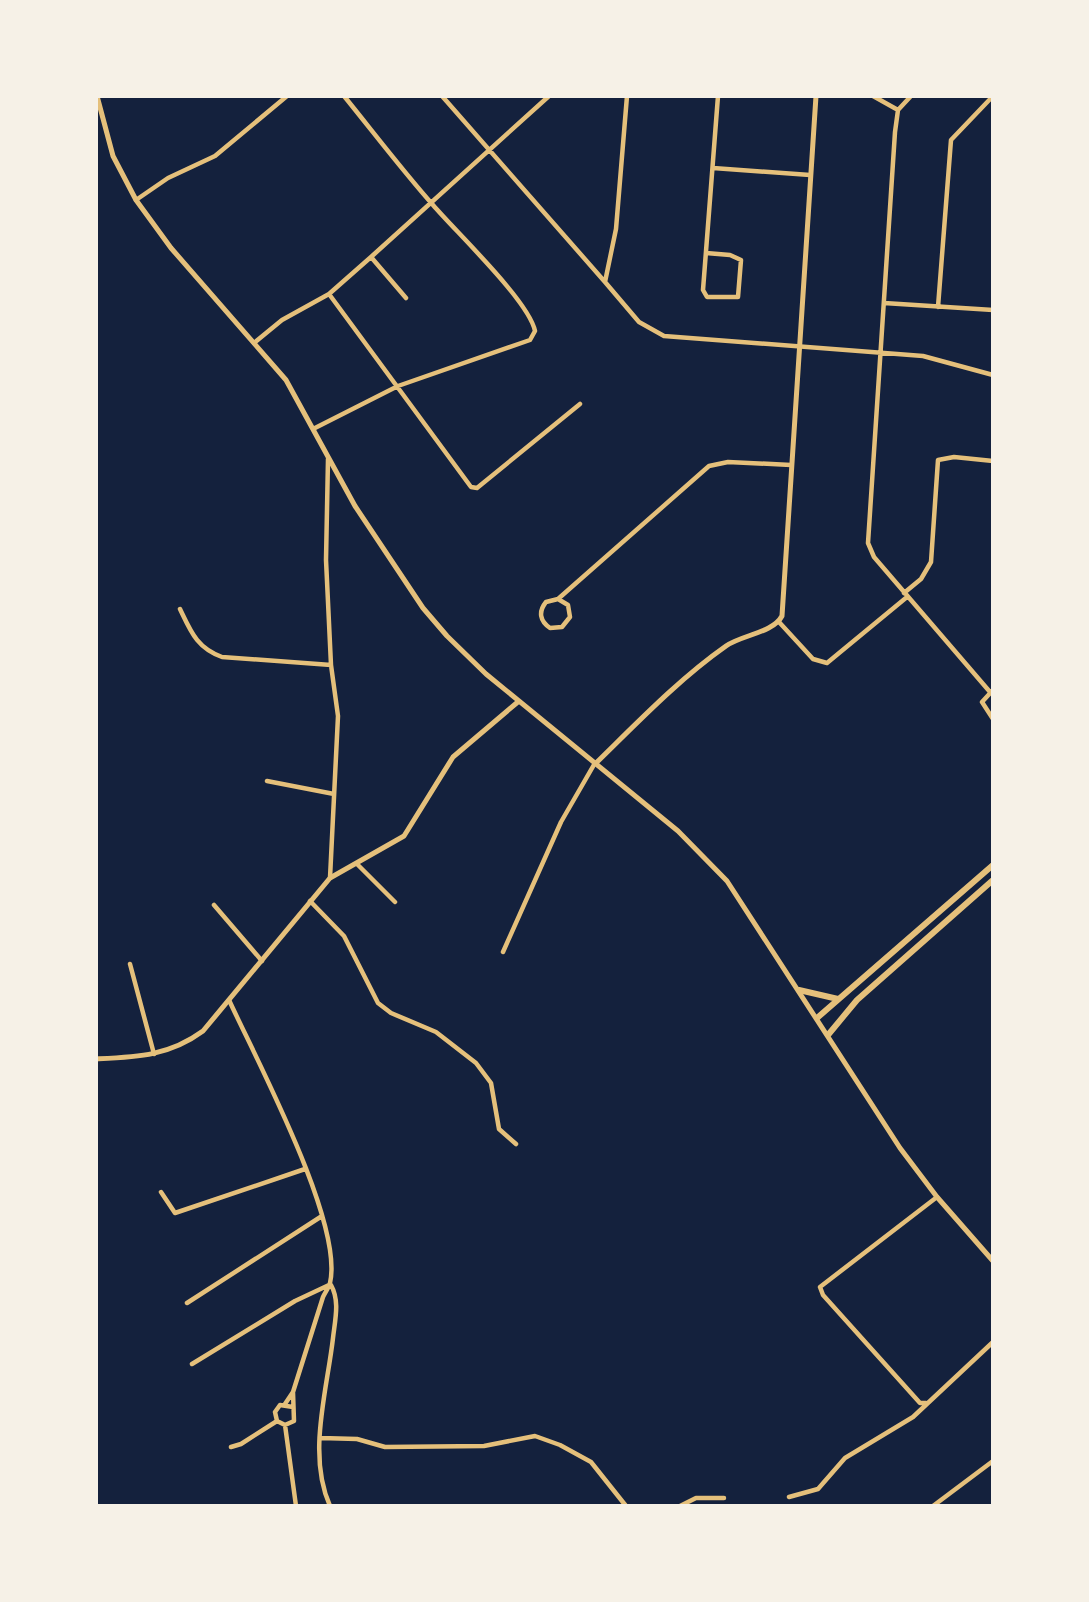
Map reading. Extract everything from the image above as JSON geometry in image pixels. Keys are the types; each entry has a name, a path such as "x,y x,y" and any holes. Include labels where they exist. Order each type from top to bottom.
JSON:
{"main road":[{"path":"817,1018 993,864"},
{"path":"828,1035 857,1000 993,880"},
{"path":"799,990 838,999"}],"street":[{"path":"97,96 113,156 136,200 171,248 286,380 368,526 430,617 464,654 678,831 715,867 799,990 893,1138 937,1198 993,1261"},
{"path":"136,200 168,178 215,156 287,96"},
{"path":"315,428 398,386 530,340 535,335 531,320 509,291 430,202 344,96"},
{"path":"442,96 606,282 629,312 656,334 934,358 993,375"},
{"path":"254,343 307,304 329,294 549,96"},
{"path":"606,282 616,229 626,96"},
{"path":"706,253 730,255 741,260 738,297 713,299 705,294 706,253 718,96"},
{"path":"816,96 779,622 813,659 827,663 906,595 932,562 938,460 954,457 993,461"},
{"path":"873,96 898,110"},
{"path":"911,96 898,110 868,543 874,557 991,691 982,702 993,719"},
{"path":"938,307 951,140 993,96"},
{"path":"713,168 810,175"},
{"path":"371,257 406,299"},
{"path":"329,294 473,488 580,404"},
{"path":"884,303 993,310"},
{"path":"328,458 326,549 331,665 338,716 330,878"},
{"path":"558,598 568,605 570,617 562,627 550,628 541,619 542,607 551,599 558,598 709,466 728,462 791,466"},
{"path":"180,609 196,643 222,657 331,665"},
{"path":"503,952 561,822 596,762 719,651 779,622"},
{"path":"96,1059 154,1055 189,1041 203,1031 330,878 404,836 453,757 519,701"},
{"path":"267,781 334,794"},
{"path":"358,864 395,902"},
{"path":"310,901 344,936 378,1003 391,1013 436,1032 476,1063 491,1083 499,1129 516,1144"},
{"path":"214,905 262,961"},
{"path":"130,964 154,1055"},
{"path":"229,1000 305,1169 323,1216 331,1261 330,1284 323,1297 293,1392 275,1412 277,1421"},
{"path":"161,1192 175,1213 305,1169"},
{"path":"926,1403 920,1403 874,1353 823,1296 820,1287 937,1198"},
{"path":"187,1303 323,1216"},
{"path":"192,1364 286,1306 330,1284"},
{"path":"330,1284 337,1296 336,1316 321,1438 321,1482 330,1506"},
{"path":"789,1497 818,1489 845,1458 892,1431 993,1342"},
{"path":"285,1425 294,1421 293,1392"},
{"path":"285,1404 293,1407"},
{"path":"277,1421 285,1425"},
{"path":"231,1447 241,1444 277,1421"},
{"path":"285,1425 296,1506"},
{"path":"321,1438 357,1439 385,1447 484,1446 536,1436 560,1445 591,1462 626,1506"},
{"path":"933,1506 993,1461"},
{"path":"680,1506 696,1498 724,1498"}]}
